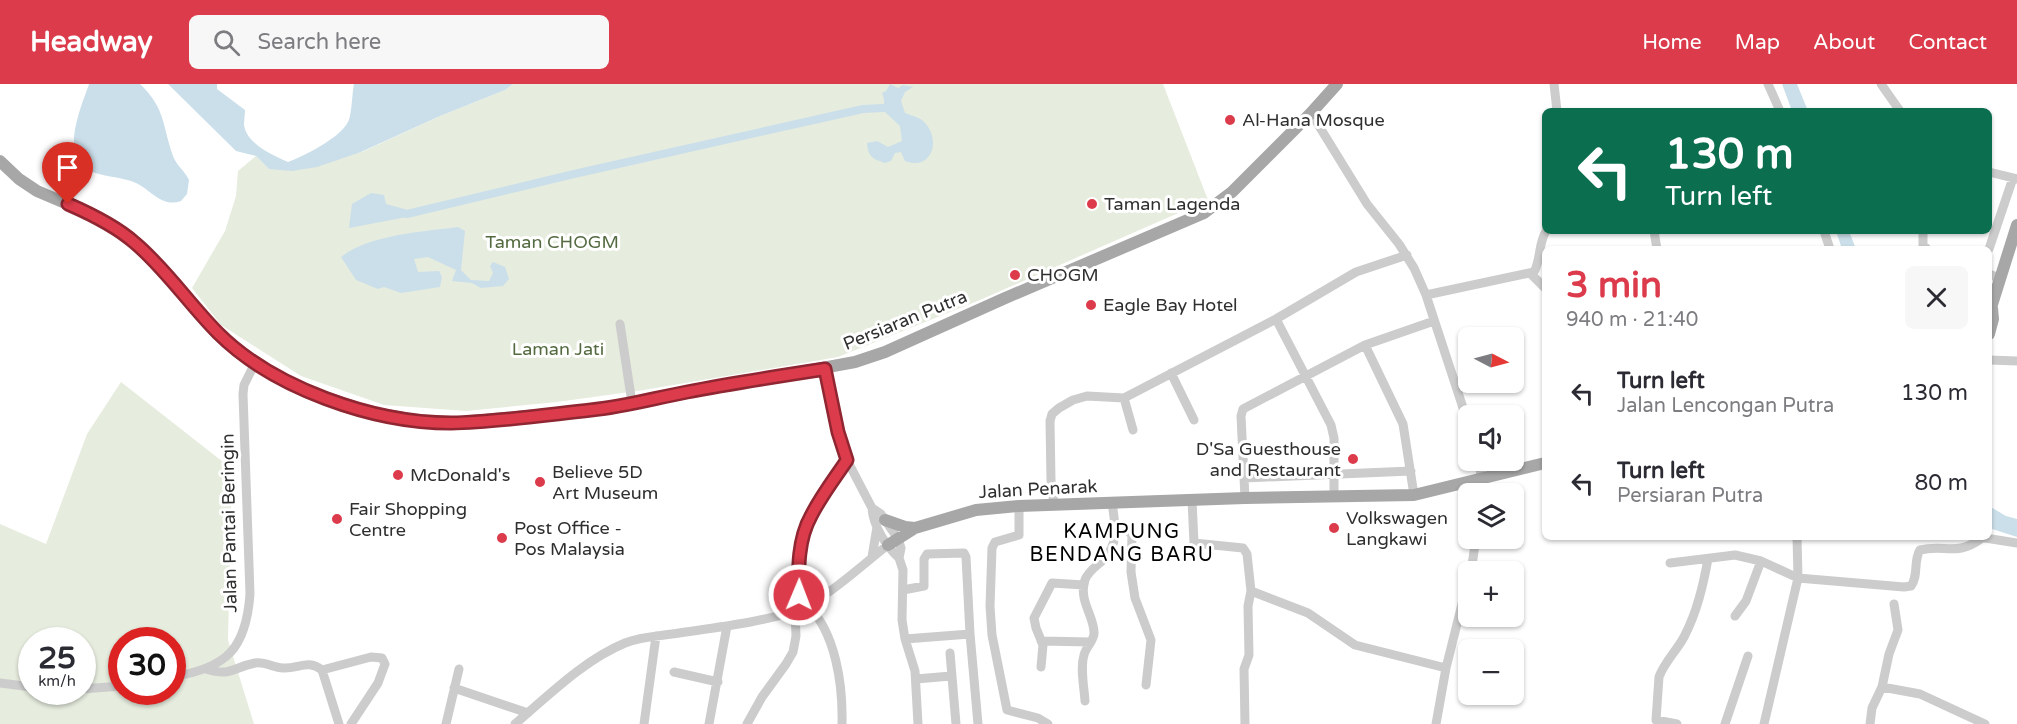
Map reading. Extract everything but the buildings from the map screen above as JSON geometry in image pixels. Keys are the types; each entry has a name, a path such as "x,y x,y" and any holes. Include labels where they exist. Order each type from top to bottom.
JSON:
{"main road":[{"name":"Persiaran Putra","path":"0,161 19,179 37,191 84,211 136,243 220,335 255,363 284,379 369,412 420,421 450,423 614,408 825,369 855,362 885,351 1204,213 1232,192 1311,113 1333,87"},
{"path":"1992,305 2017,225"},
{"name":"Jalan Penarak","path":"893,542 915,528 976,510 1019,506 1245,498 1414,495 1542,464"},
{"path":"881,523 915,528"}],"street":[{"path":"1554,84 1557,108"},
{"path":"1768,84 1779,108"},
{"path":"1881,84 1898,108"},
{"path":"1311,113 1367,204 1407,255 1426,295 1462,405"},
{"path":"1990,246 2015,178 1992,173"},
{"path":"1426,295 1531,274 1537,267 1544,234"},
{"path":"1054,506 1051,480 1050,421 1052,414 1073,400 1087,396 1124,398 1276,320 1356,272 1407,255"},
{"path":"1531,274 1542,285"},
{"path":"1992,275 2001,279"},
{"path":"1276,320 1331,425 1334,438 1334,497"},
{"path":"1245,498 1241,416 1243,409 1365,345 1434,321"},
{"path":"620,324 632,403"},
{"path":"1365,345 1403,424 1414,495"},
{"path":"1992,360 2017,361"},
{"name":"Jalan Pantai Beringin","path":"186,674 217,665 233,649 244,630 249,611 243,394 244,384 255,363"},
{"path":"825,369 838,432 847,460 872,508 881,514 881,523 872,557"},
{"path":"1171,373 1194,420"},
{"path":"1124,398 1133,430"},
{"path":"747,724 762,697 793,652 801,608 798,573 805,531 810,516 847,460"},
{"path":"1244,478 1411,471"},
{"path":"1480,471 1481,483"},
{"path":"1191,500 1194,543 1243,548 1247,554 1251,591 1248,606 1249,655 1244,669 1245,724"},
{"path":"1085,701 1082,662 1094,631 1084,598 1084,585 1089,574 1111,550 1116,529 1113,503"},
{"path":"1019,506 1019,535 995,542 992,548 990,606 992,635 1007,710 1038,718 1048,724"},
{"path":"881,523 893,542 903,570 902,620 915,671 918,724"},
{"path":"1116,529 1127,530 1132,535 1131,572 1135,598 1151,640 1146,685"},
{"path":"1992,539 2017,543"},
{"path":"1764,724 1798,578 1797,540"},
{"path":"1670,563 1736,555 1761,561 1798,578 1911,586 1916,580 1917,554 1920,550 1962,549 1971,546 1977,540"},
{"name":"Jalan Penarak","path":"515,724 578,672 613,649 633,641 727,626 801,608 893,542"},
{"path":"903,590 924,586 924,559 927,554 964,552 978,724"},
{"path":"1677,724 1656,720 1659,677 1661,670 1675,654 1696,611 1708,559"},
{"path":"1735,616 1746,601 1761,561"},
{"path":"1041,667 1043,652 1034,618 1052,583 1084,585"},
{"path":"1251,591 1308,613 1355,645 1446,668"},
{"path":"1870,724 1872,708 1882,687 1888,654 1898,630 1894,604"},
{"path":"801,608 822,621 833,647 840,688 842,724"},
{"path":"1436,724 1446,668 1458,620"},
{"path":"709,724 727,626"},
{"path":"905,639 970,634"},
{"path":"644,724 656,636"},
{"path":"1041,641 1091,642"},
{"path":"950,653 956,724"},
{"path":"1725,724 1748,656"},
{"path":"322,670 371,657 382,658 385,664 378,683 351,724"},
{"path":"206,669 225,673 259,662 286,669 307,664 316,665 322,670 339,724"},
{"path":"446,724 459,669"},
{"path":"674,672 718,682"},
{"path":"916,680 951,676"},
{"path":"0,683 18,685"},
{"path":"1882,687 1920,694 1985,724"},
{"path":"454,688 528,713"}],"green space":[{"name":"Taman CHOGM","path":"513,84 1163,84 1208,200 980,300 838,357 644,390 466,411 384,405 301,376 221,325 192,288 225,231 236,196 238,171 256,156 269,169 362,152 440,116 505,90"},
{"path":"121,382 232,469 228,640 254,724 0,724 0,524 46,544 87,434"}],"water":[{"path":"89,84 140,84 155,101 174,159 189,180 187,194 181,201 174,203 162,200 136,183 93,172 79,162 75,152 75,129"},
{"path":"168,84 217,84 217,89 245,110 244,125 250,138 261,148 288,162 321,146 344,128 350,114 354,84 513,84 505,90 440,116 361,152 317,167 292,171 269,169 256,156 236,151"},
{"path":"890,84 898,88 903,85 913,87 905,92 901,101 905,113 924,122 933,139 931,153 921,162 905,161 901,152 895,153 891,161 885,163 874,159 870,154 867,143 877,141 888,147 902,141 900,126 884,111 882,93"},
{"path":"1782,84 1797,84 1807,108 1791,108"},
{"path":"371,193 384,195 386,204 408,210 407,217 349,228 352,204"},
{"path":"458,227 465,231 461,270 471,280 489,281 493,273 490,266 493,262 505,267 509,279 503,286 481,288 472,283 452,281 456,270 428,257 414,259 418,272 439,271 442,277 440,287 401,293 384,287 378,289 356,280 341,257 353,249 382,239"},
{"path":"1837,234 1850,234 1855,246 1841,246"},
{"path":"1992,508 2017,519 2017,537 1992,529"}],"waterway":[{"path":"407,214 863,109 883,108"}],"place":[{"name":"Al-Hana Mosque","path":"1230,120"},
{"name":"Taman Lagenda","path":"1092,204"},
{"name":"CHOGM","path":"1015,275"},
{"name":"Eagle Bay Hotel","path":"1091,305"},
{"name":"D'Sa Guesthouse and Restaurant","path":"1353,459"},
{"name":"McDonald's","path":"398,475"},
{"name":"Believe 5D Art Museum","path":"540,482"},
{"name":"Fair Shopping Centre","path":"337,519"},
{"name":"Volkswagen Langkawi","path":"1334,528"},
{"name":"Post Office - Pos Malaysia","path":"502,538"}],"district":[{"name":"KAMPUNG BENDANG BARU","path":"1122,542"}],"route":[{"path":"68,204 112,227 136,243 201,316 220,335 255,363 308,391 369,412 420,421 450,423 498,419 614,408 705,389 825,369 838,432 847,460 810,516 801,548 798,573 799,595"}],"park label":[{"name":"Laman Jati","path":"558,349"}]}
